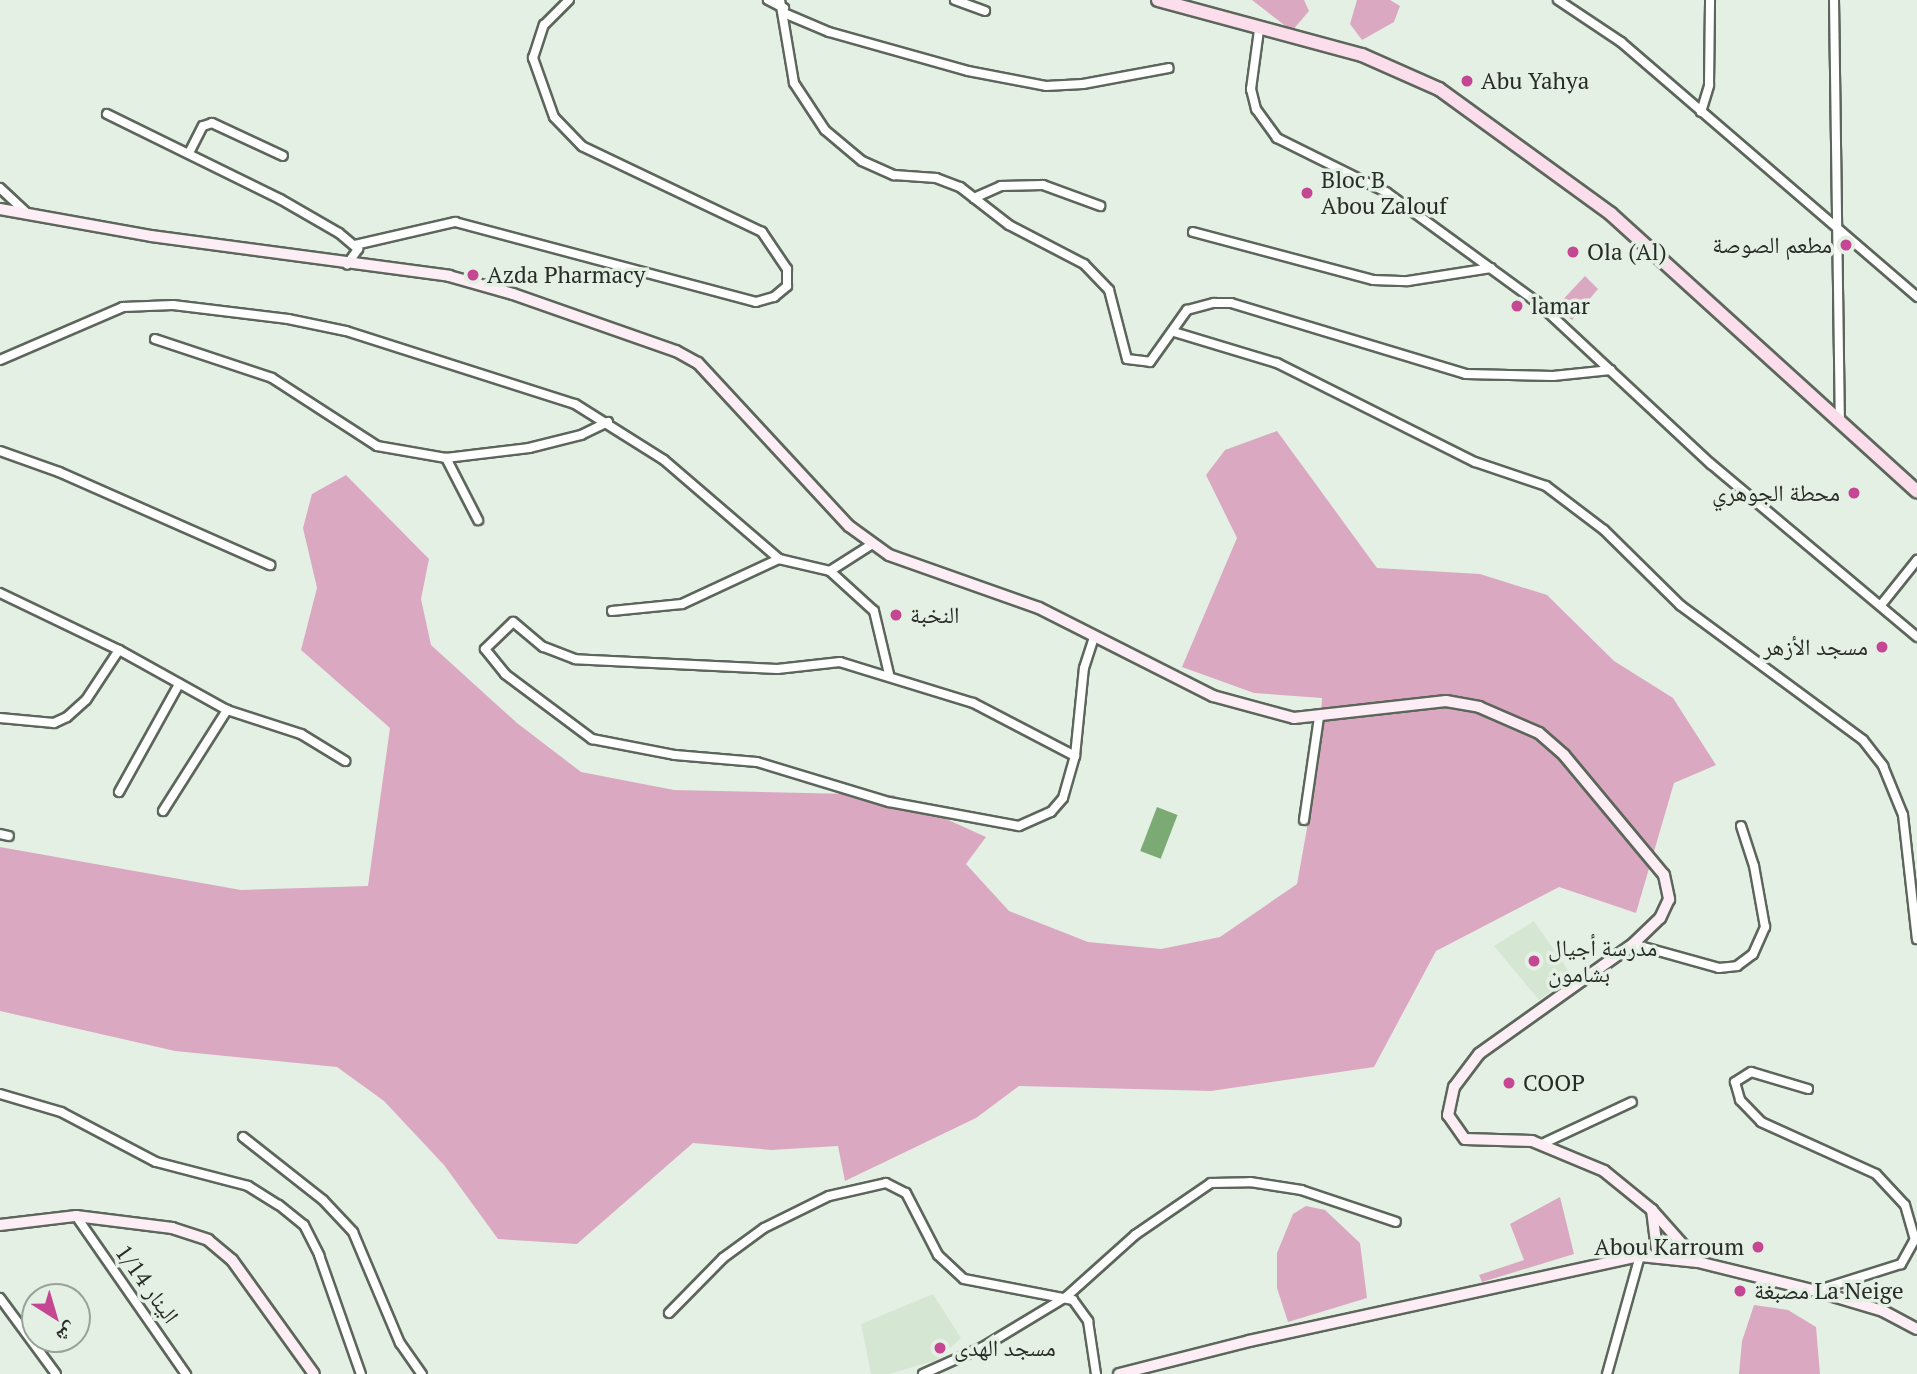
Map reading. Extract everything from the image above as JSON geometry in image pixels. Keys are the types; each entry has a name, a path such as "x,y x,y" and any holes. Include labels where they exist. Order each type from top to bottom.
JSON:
{"main road":[{"path":"1158,0 1198,7 1259,30 1392,65 1465,106 1620,222 1840,425 1917,491"}],"street":[{"path":"355,245 455,222 756,302 774,297 787,286 787,269 762,232 592,152 554,117 533,58 544,25 569,0"},
{"path":"768,0 829,32 968,71 1046,86 1083,84 1169,68"},
{"path":"955,0 985,11"},
{"path":"1558,0 1580,7 1917,297"},
{"path":"1701,112 1709,85 1710,0"},
{"path":"1834,0 1840,231 1840,425"},
{"path":"783,7 794,83 825,130 873,166 894,175 947,181 1009,225 1084,264 1103,281 1120,321 1127,359 1150,362 1195,305 1231,303 1466,374 1553,376 1611,370"},
{"path":"1259,30 1251,89 1265,127 1288,145 1386,192 1553,315 1711,464 1913,634 1917,622"},
{"path":"107,114 281,199 355,245 358,250 347,265"},
{"path":"189,153 204,127 212,123 283,156"},
{"path":"974,198 1001,186 1043,185 1100,206"},
{"path":"0,188 27,213"},
{"path":"0,209 347,265 475,281 685,354 721,385 871,545 905,564 1039,608 1231,703 1278,715 1319,717 1446,701 1502,715 1551,741 1664,875 1670,899 1665,909 1633,944 1479,1054 1450,1096 1448,1115 1465,1139 1542,1144 1604,1171 1653,1210 1698,1262"},
{"path":"1193,232 1300,264 1373,280 1408,281 1491,268"},
{"path":"0,360 123,307 173,305 288,319 346,331 575,404 608,422 664,460 779,559 830,570 874,611 889,674"},
{"path":"1174,332 1277,363 1475,463 1546,486 1604,530 1680,605 1855,733 1884,766 1903,815 1917,939"},
{"path":"155,339 272,378 377,446 446,458 529,448 581,435 608,422"},
{"path":"0,452 59,472 270,565"},
{"path":"446,458 478,520"},
{"path":"830,570 871,545"},
{"path":"612,611 682,604 779,559"},
{"path":"1881,605 1917,561"},
{"path":"0,593 119,650 227,710 301,734 345,761"},
{"path":"1075,756 1003,717 889,674 841,662 777,669 575,659 543,647 513,622 485,649 505,674 592,739 676,755 757,762 889,802 1004,824 1034,822 1051,813 1063,798 1075,756 1079,698 1094,637"},
{"path":"0,718 54,723 67,717 86,700 119,650"},
{"path":"119,792 159,712 179,684"},
{"path":"163,811 227,710"},
{"path":"1304,820 1319,717"},
{"path":"1633,944 1719,968 1737,966 1753,954 1765,927 1741,826"},
{"path":"1808,1089 1751,1072 1735,1082 1740,1100 1761,1122 1876,1174 1905,1205 1915,1239 1901,1264 1816,1291"},
{"path":"0,1094 61,1111 156,1162 248,1186 271,1199 304,1225 319,1255 361,1374"},
{"path":"1542,1144 1632,1102"},
{"path":"243,1137 346,1222 366,1257 400,1343 422,1374"},
{"path":"923,1374 983,1348 1066,1297 1135,1235 1211,1183 1251,1182 1301,1189 1396,1222"},
{"path":"669,1313 723,1258 764,1228 829,1196 886,1183 906,1193 938,1255 964,1279 1066,1297 1079,1306 1088,1321 1096,1374"},
{"path":"1653,1210 1658,1258"},
{"path":"0,1225 76,1216 172,1228 223,1250 314,1374"},
{"name":"الينار 1/14","path":"76,1216 186,1374"},
{"path":"1119,1374 1342,1320 1640,1256 1698,1262 1816,1291 1883,1311 1917,1329"},
{"path":"1607,1374 1640,1256"},
{"path":"0,1298 55,1374"}],"shaded area":[{"path":"1252,0 1304,0 1309,11 1292,31"},
{"path":"1357,0 1390,0 1400,6 1394,22 1362,40 1350,24"},
{"path":"1585,276 1598,289 1572,320 1556,307"},
{"path":"1277,431 1377,568 1480,574 1547,595 1614,661 1673,698 1716,765 1674,783 1636,913 1559,887 1436,951 1374,1067 1211,1091 1019,1086 976,1118 845,1181 838,1146 771,1150 693,1143 577,1244 498,1239 444,1165 384,1101 337,1067 175,1051 0,1011 0,847 241,890 368,886 390,728 301,650 317,588 303,528 312,494 346,475 429,559 421,599 431,645 517,723 581,772 674,790 893,795 986,837 966,864 1009,911 1088,942 1161,949 1220,937 1297,884 1318,767 1322,698 1254,693 1182,667 1237,538 1206,475 1225,450"},
{"path":"1157,807 1178,815 1161,859 1140,851"},
{"name":"مدرسة أجيال بشامون","path":"1534,921 1572,976 1539,1000 1494,946"},
{"path":"1560,1197 1574,1254 1482,1282 1479,1275 1524,1260 1510,1224"},
{"path":"1306,1206 1325,1210 1360,1243 1367,1298 1288,1322 1277,1288 1277,1253 1293,1214"},
{"path":"933,1294 961,1338 937,1360 889,1374 871,1374 861,1324"},
{"path":"1754,1305 1788,1310 1816,1327 1820,1374 1739,1374 1742,1341"}],"place":[{"name":"Abu Yahya","path":"1467,81"},
{"name":"Bloc B Abou Zalouf","path":"1307,193"},
{"name":"مطعم الصوصة","path":"1846,245"},
{"name":"Ola (Al)","path":"1573,252"},
{"name":"Azda Pharmacy","path":"473,275"},
{"name":"lamar","path":"1517,306"},
{"name":"محطة الجوهري","path":"1854,493"},
{"name":"النخبة","path":"896,615"},
{"name":"مسجد الأزهر","path":"1882,647"},
{"name":"مدرسة أجيال بشامون","path":"1534,961"},
{"name":"COOP","path":"1509,1083"},
{"name":"Abou Karroum","path":"1758,1247"},
{"name":"مصبغة La Neige","path":"1740,1291"},
{"name":"مسجد الهدى","path":"940,1348"}]}
